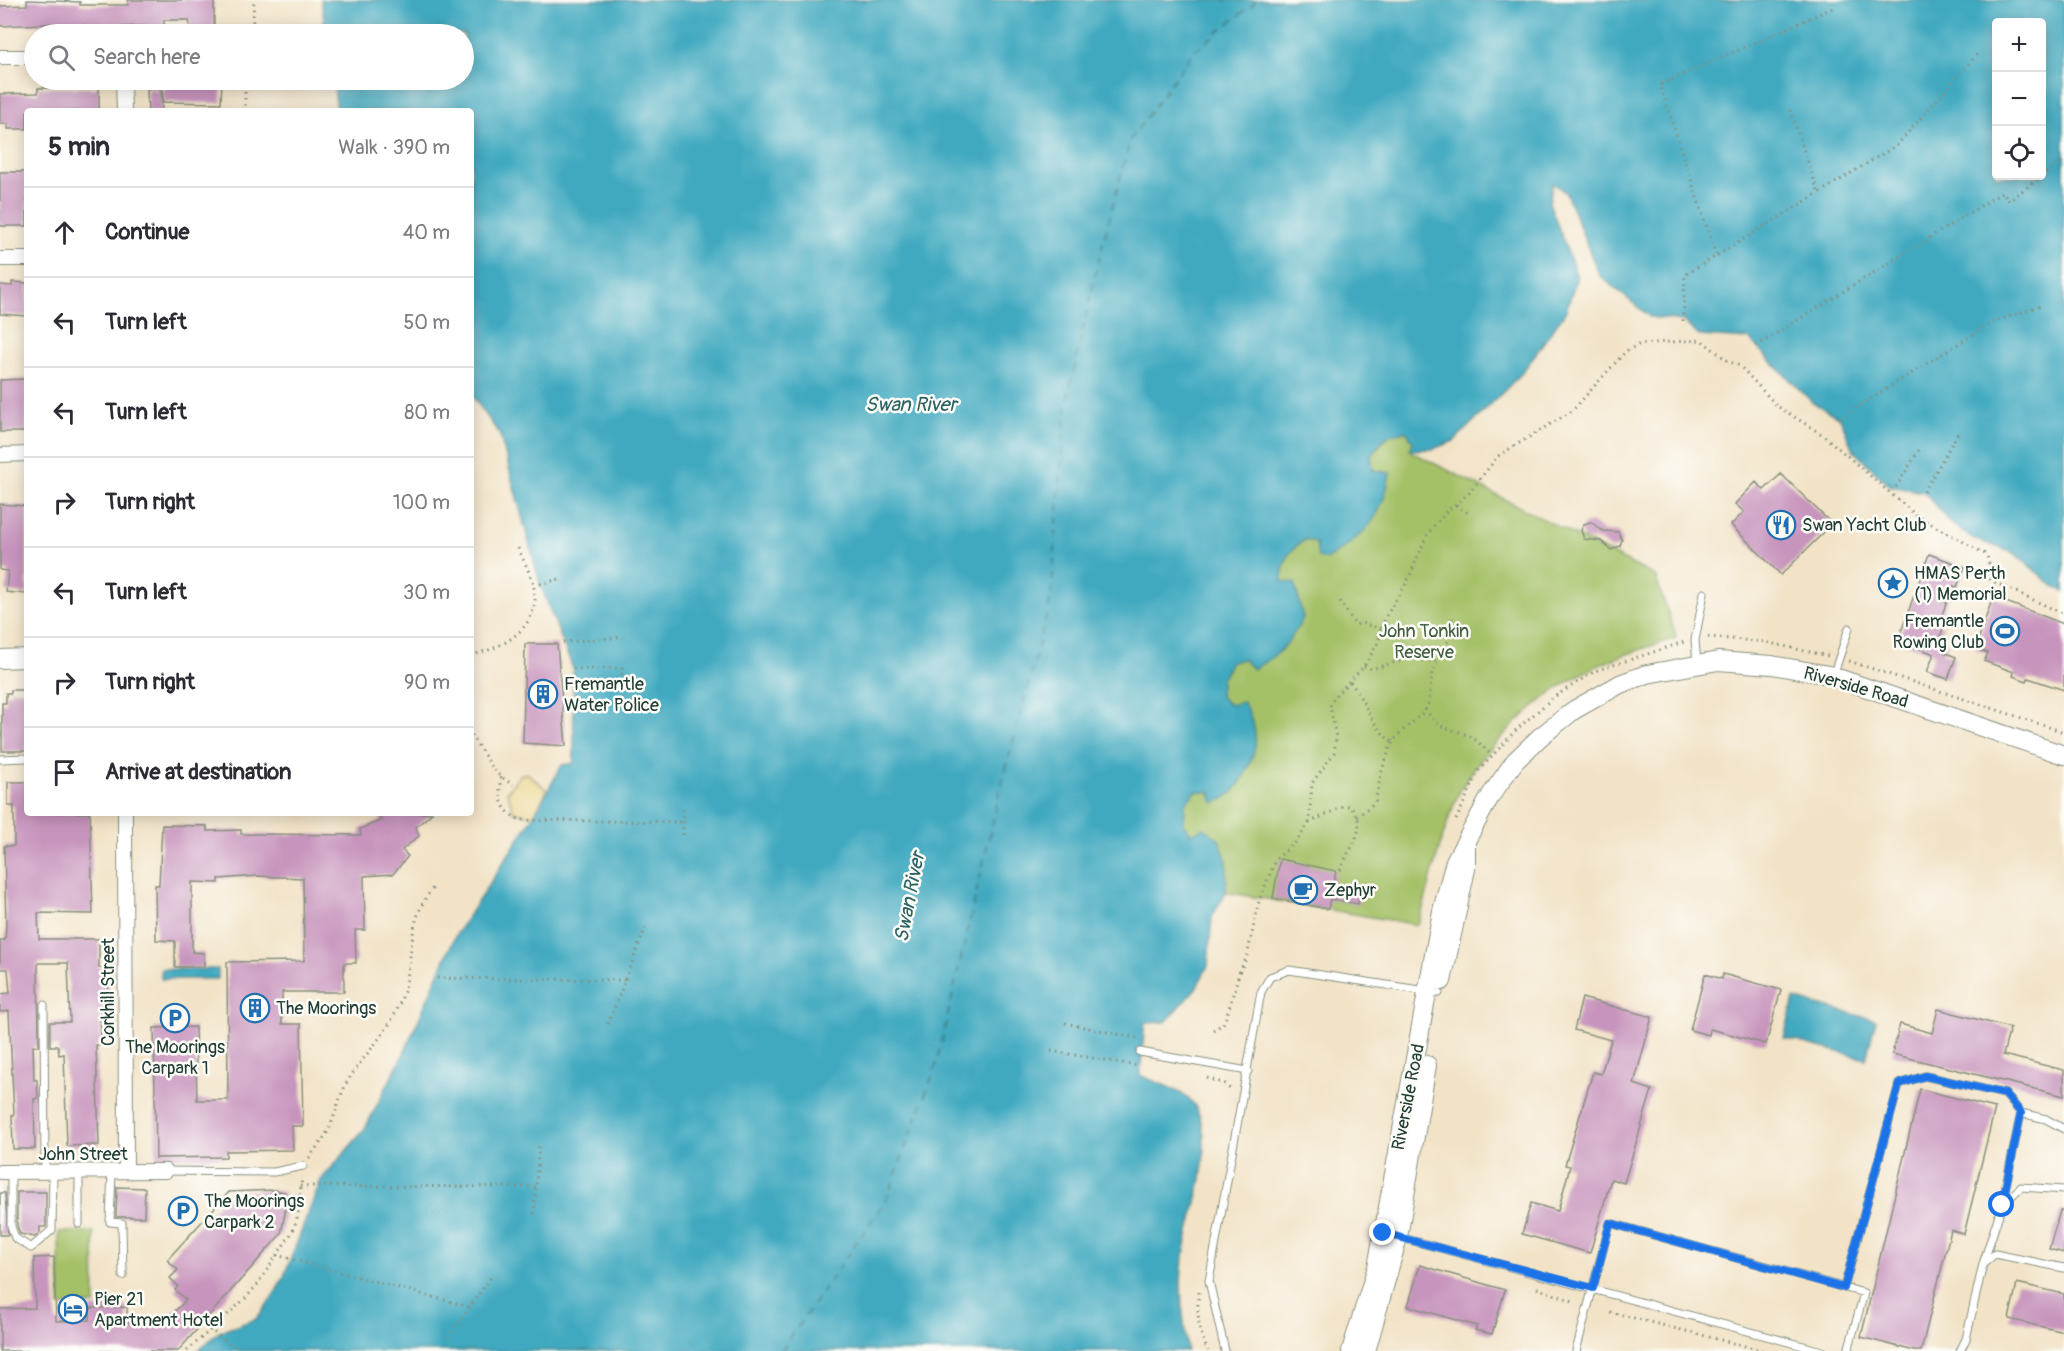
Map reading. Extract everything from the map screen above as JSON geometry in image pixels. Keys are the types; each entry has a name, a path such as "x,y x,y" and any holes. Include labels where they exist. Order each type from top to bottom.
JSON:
{"street":[{"path":"0,57 24,57"},
{"path":"123,90 124,108"},
{"path":"0,259 24,259"},
{"path":"0,455 24,454"},
{"path":"0,659 24,658"},
{"name":"Riverside Road","path":"1366,1351 1390,1235 1434,992 1466,869 1466,845 1491,795 1515,762 1560,720 1620,684 1647,674 1697,663 1718,661 1772,665 1833,676 2064,754"},
{"name":"Corkhill Street","path":"119,1171 126,816"},
{"name":"John Street","path":"6,1172 166,1171"},
{"name":"Riverside Road","path":"1352,1351 1377,1267 1390,1235"}],"lane":[{"path":"1697,663 1695,640 1704,593"},
{"path":"1833,676 1849,628"},
{"path":"0,759 24,758"},
{"path":"1225,1351 1209,1281 1261,992 1270,977 1289,970 1434,992"},
{"path":"6,1172 11,1226 15,1238 31,1248 52,1230 44,1005"},
{"path":"1140,1052 1248,1071"},
{"path":"1844,1288 1899,1084 1925,1076 2005,1094 2021,1113 2046,1119 2064,1129"},
{"path":"1960,1351 1966,1339 1983,1264 2002,1205 2021,1113"},
{"path":"166,1171 274,1172 303,1166"},
{"path":"119,1171 110,1222 122,1223 123,1276"},
{"path":"79,1172 79,1224"},
{"path":"2002,1205 2021,1187 2064,1190"},
{"path":"1576,1351 1610,1223 1864,1293 1848,1351"},
{"path":"1390,1235 1822,1351"},
{"path":"1983,1264 1995,1254 2007,1254 2064,1268"}],"path":[{"path":"253,24 254,0"},
{"path":"1716,255 1660,85 1835,7"},
{"path":"1683,321 1685,276 1897,145 1979,52"},
{"path":"245,90 245,108"},
{"path":"1790,110 1819,194"},
{"path":"1756,346 2003,192 2009,201 2064,159"},
{"path":"1840,418 1993,322 2043,305"},
{"path":"1309,823 1312,783 1334,753 1336,737 1330,706 1335,696 1364,666 1377,645 1386,616 1407,582 1428,533 1468,494 1498,456 1572,411 1626,351 1640,344 1701,340 1728,361 1740,366 1777,406 1823,435 1917,516 1987,555 1989,564 1986,575 1992,581 2064,614"},
{"path":"1924,492 1958,433"},
{"path":"1896,487 1919,450"},
{"path":"1456,504 1468,513"},
{"path":"474,654 494,650 516,635 531,618 535,599 530,575 517,546"},
{"path":"540,584 563,578"},
{"path":"1340,601 1355,626 1361,623 1382,629"},
{"path":"1357,817 1375,802 1382,770 1393,742 1425,709 1437,661 1449,640 1452,618"},
{"path":"1453,830 1479,770 1517,729 1554,697 1595,671 1639,655 1713,636 1755,641 1838,658 1956,694 2064,732"},
{"path":"562,642 623,637"},
{"path":"1364,666 1371,669 1408,659 1437,661"},
{"path":"573,669 622,668 622,708"},
{"path":"1350,681 1375,727 1393,742"},
{"path":"1425,709 1438,725 1448,731 1474,739 1492,756"},
{"path":"474,739 501,777 513,784"},
{"path":"501,777 499,790 503,807 510,815 521,820 683,822"},
{"path":"683,806 683,835"},
{"path":"1213,1030 1223,1024 1229,1008 1240,970 1247,957 1259,901 1276,859 1296,842 1309,823 1343,806 1349,806 1357,817 1359,830 1355,844 1342,861 1339,874"},
{"path":"187,1351 209,1329 246,1299 296,1222 303,1166 329,1128 335,1107 346,1083 388,1028 402,998 416,917 422,902 434,887"},
{"path":"608,1024 647,924"},
{"path":"436,978 625,980"},
{"path":"1065,1023 1143,1040"},
{"path":"1051,1051 1139,1066"},
{"path":"534,1214 539,1143"},
{"path":"300,1186 536,1187"},
{"path":"276,1255 470,1306"},
{"path":"448,1338 493,1274"},
{"path":"1530,1285 1573,1301"},
{"path":"1610,1312 1765,1351"},
{"path":"209,1329 240,1351"}],"green space":[{"name":"John Tonkin Reserve","path":"1392,432 1407,432 1413,442 1410,451 1655,576 1677,638 1599,665 1557,688 1517,721 1490,750 1471,773 1456,798 1418,925 1226,892 1227,861 1192,835 1184,824 1185,803 1196,791 1210,792 1229,705 1220,696 1221,679 1231,662 1242,659 1282,581 1283,562 1293,548 1307,539 1316,543 1390,473 1373,470 1371,455"},
{"path":"59,1232 94,1232 95,1305 60,1306"}],"sand":[{"path":"527,773 547,790 534,816 514,812 507,792 520,775"}],"water":[{"name":"Swan River","path":"321,0 2064,0 2064,592 2052,585 2014,553 1971,538 1949,522 1924,492 1890,486 1853,450 1840,418 1812,402 1749,339 1699,336 1683,321 1650,317 1599,275 1566,193 1553,183 1549,202 1577,277 1566,311 1522,373 1454,441 1433,449 1410,450 1413,442 1407,432 1394,433 1382,441 1371,455 1373,470 1390,473 1383,503 1377,514 1362,533 1328,559 1318,558 1316,543 1306,539 1295,548 1285,562 1282,581 1295,583 1303,618 1298,627 1283,648 1270,658 1253,669 1243,659 1231,662 1221,679 1220,696 1229,705 1243,702 1249,713 1255,732 1254,751 1239,785 1226,798 1213,803 1210,792 1196,791 1185,804 1184,824 1191,834 1204,828 1219,839 1227,861 1226,892 1212,917 1208,966 1196,988 1166,1022 1145,1023 1140,1075 1170,1087 1190,1100 1202,1123 1203,1164 1181,1278 1187,1351 198,1351 219,1332 256,1319 273,1297 284,1276 321,1180 364,1130 404,1053 455,936 531,820 562,765 574,763 573,669 540,584 500,435 474,398 474,108 337,108 334,90 474,90 474,24 325,24"},
{"path":"161,969 218,969 218,979 161,979"},
{"path":"1794,999 1876,1020 1866,1059 1784,1038"}],"building":[{"path":"27,0 80,2 80,5 128,5 128,0 214,0 214,24 189,24 189,20 164,20 164,24 67,23 0,26 0,6 27,5"},
{"path":"38,90 99,90 99,108 24,108 24,129 8,129 8,124 0,124 0,94 38,93"},
{"path":"147,90 161,90 162,108 148,108"},
{"path":"163,90 222,90 221,103 163,102"},
{"path":"0,172 24,172 24,226 0,226"},
{"path":"12,282 24,283 24,316 0,314 0,285 12,286"},
{"path":"24,379 24,432 0,432 0,380"},
{"name":"Swan Yacht Club","path":"1781,474 1832,524 1781,575 1731,525 1744,512 1735,504 1756,482 1764,490"},
{"path":"0,504 24,506 24,594 6,592 8,571 0,570"},
{"path":"1591,522 1603,531 1618,532 1622,540 1620,546 1611,550 1601,541 1584,539 1581,530 1584,524"},
{"path":"1929,554 1965,567 1957,587 1953,586 1938,625 1944,626 1939,640 1947,643 1944,652 1956,657 1948,679 1927,672 1934,654 1898,640"},
{"path":"1993,597 2064,624 2064,690 2028,678 2027,681 2013,676 2014,672 1984,661 1988,653 1975,649"},
{"name":"Fremantle Water Police","path":"525,644 557,644 566,746 523,743"},
{"path":"11,690 24,690 24,751 2,751 2,703 6,703 6,693 11,693"},
{"path":"8,782 24,782 24,816 90,816 93,914 38,913 39,939 99,939 99,968 108,968 109,1012 100,1012 101,1045 96,1045 99,1145 67,1146 64,1054 59,1055 58,1046 50,1046 50,1022 70,1022 68,963 38,963 39,1046 33,1046 34,1080 37,1080 38,1098 34,1099 35,1149 13,1149 12,1115 14,1115 9,1011 0,1012 0,994 10,993 8,969 0,969 0,940 5,940 6,926 4,846 14,846 14,806 8,806"},
{"path":"379,816 429,816 416,827 419,836 402,850 408,856 393,874 364,876 365,930 355,930 356,963 344,963 344,992 282,992 282,1024 301,1024 303,1126 292,1126 293,1150 226,1151 226,1157 156,1158 154,1028 195,1027 197,1100 228,1100 227,962 304,961 303,878 258,876 219,879 219,883 192,882 192,952 204,953 204,967 175,967 175,941 156,940 155,885 159,885 162,825 207,826 207,831 241,830 241,834 361,835 360,829 382,820"},
{"name":"Zephyr","path":"1280,859 1336,871 1333,885 1361,890 1358,904 1330,899 1328,909 1273,898"},
{"path":"1705,974 1722,979 1723,974 1781,990 1766,1044 1710,1029 1709,1035 1690,1030"},
{"path":"1582,998 1652,1017 1634,1084 1652,1090 1624,1183 1611,1179 1590,1253 1522,1234 1531,1203 1558,1211 1570,1166 1565,1165 1593,1072 1601,1074 1611,1040 1574,1030"},
{"path":"1938,1009 2010,1028 2003,1055 2064,1070 2064,1096 1892,1054 1900,1024 1932,1033"},
{"path":"1920,1089 1995,1108 1964,1234 1951,1230 1921,1351 1914,1351 1861,1337"},
{"path":"117,1187 145,1188 144,1217 116,1217"},
{"path":"273,1190 284,1192 285,1213 281,1234 178,1351 0,1351 0,1309 35,1308 34,1258 54,1257 56,1321 90,1320 90,1308 127,1307 127,1323 164,1322 186,1300 175,1290 178,1286 170,1278 178,1270 167,1260 229,1192"},
{"path":"17,1192 46,1192 46,1227 40,1227 40,1232 35,1237 20,1234 17,1225"},
{"path":"0,1193 5,1193 8,1235 0,1235"},
{"path":"2060,1211 2064,1211 2064,1253 2049,1249"},
{"path":"1420,1265 1505,1290 1492,1334 1475,1330 1477,1326 1408,1306"},
{"path":"2017,1283 2064,1294 2064,1332 2009,1319"}],"ferry route":[{"path":"781,1351 886,1200 936,1066 1000,791 1051,598 1066,406 1098,262 1130,140 1193,52 1258,0"}],"place":[{"name":"Swan Yacht Club","path":"1781,525"},
{"name":"HMAS Perth (1) Memorial","path":"1893,583"},
{"name":"Fremantle Rowing Club","path":"2005,631"},
{"name":"Fremantle Water Police","path":"543,694"},
{"name":"Zephyr","path":"1303,890"},
{"name":"The Moorings","path":"255,1008"},
{"name":"The Moorings Carpark 1","path":"175,1018"},
{"name":"The Moorings Carpark 2","path":"183,1211"},
{"name":"Pier 21 Apartment Hotel","path":"73,1309"}],"route":[{"path":"1383,1233 1593,1288 1610,1223 1844,1288 1899,1084 1925,1076 2005,1094 2021,1113 2002,1205"}]}
